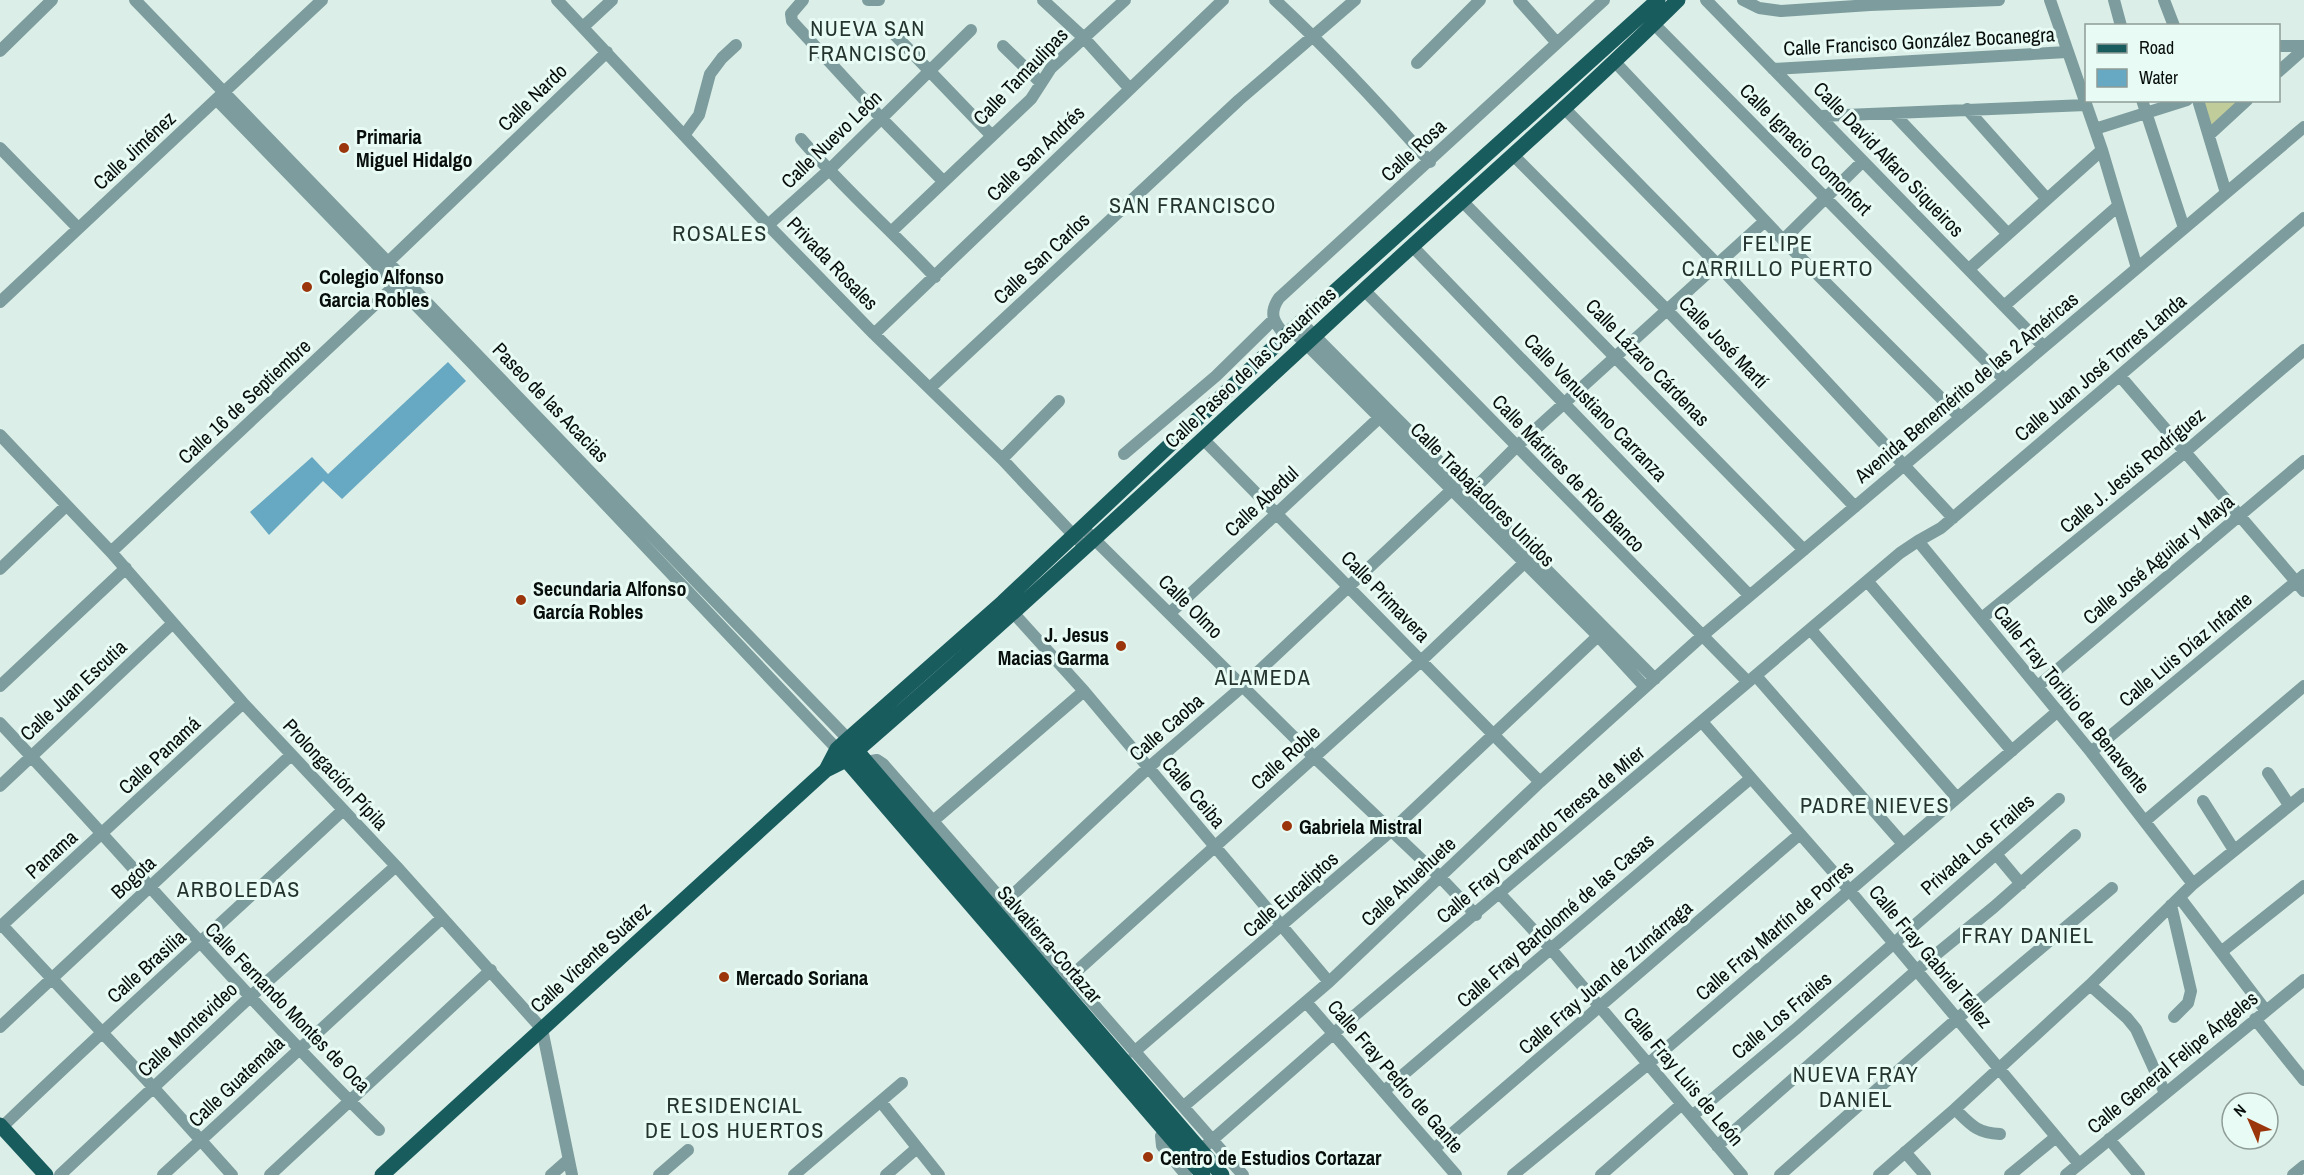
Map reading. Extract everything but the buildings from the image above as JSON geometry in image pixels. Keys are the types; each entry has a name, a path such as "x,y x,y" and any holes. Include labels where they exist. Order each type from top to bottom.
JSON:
{"main road":[{"name":"Calle Paseo de las Casuarinas","path":"851,752 1003,602 1078,532 1284,327 1658,0"},
{"name":"Calle Paseo de las Casuarinas","path":"851,752 1091,544 1203,438 1463,202 1678,0"},
{"name":"Calle Vicente Suárez","path":"382,1175 826,770 851,752"},
{"name":"Salvatierra-Cortazar","path":"851,752 1174,1130 1197,1156 1222,1175"},
{"path":"1,1127 46,1175"},
{"name":"Salvatierra-Cortazar","path":"1197,1156 1203,1175"}],"street":[{"path":"0,51 52,0"},
{"name":"Paseo de las Acacias","path":"135,0 219,92 851,752"},
{"name":"Calle Jiménez","path":"0,302 219,92 322,0"},
{"name":"Privada Rosales","path":"557,0 768,225 874,334 1078,532"},
{"path":"583,27 612,0"},
{"path":"803,0 790,17 792,21 881,118 943,181"},
{"path":"868,0 879,0"},
{"path":"1044,0 1084,38 1130,89"},
{"name":"Calle Tamaulipas","path":"892,231 1031,99 1051,68 1125,0"},
{"name":"Calle San Andrés","path":"874,334 1223,0"},
{"path":"1275,0 1370,93 1430,162"},
{"name":"Calle San Carlos","path":"930,388 1239,100 1355,0"},
{"path":"1417,63 1480,0"},
{"path":"1519,0 1557,43"},
{"name":"Calle Rosa","path":"1284,327 1272,309 1279,298 1430,162 1604,0"},
{"name":"Calle David Alfaro Siqueiros","path":"1706,0 2043,346"},
{"path":"1743,0 1759,8 1781,11 1872,2 1999,0"},
{"path":"2050,0 2102,150 2137,268"},
{"path":"2114,0 2120,24"},
{"path":"2164,0 2173,24"},
{"name":"Calle Ignacio Comonfort","path":"1654,24 2004,379"},
{"name":"Calle Nuevo León","path":"768,225 828,171 971,30"},
{"path":"896,35 991,135"},
{"path":"684,134 699,115 710,74 736,45"},
{"path":"1003,46 1040,82"},
{"path":"2280,46 2304,48"},
{"path":"2280,70 2304,48"},
{"name":"Calle Nardo","path":"385,266 606,52"},
{"name":"Calle Francisco González Bocanegra","path":"1773,69 2067,52"},
{"path":"1614,61 1783,240 1960,417"},
{"path":"2095,129 2144,107 2175,102"},
{"path":"2199,102 2226,193"},
{"path":"2209,135 2245,102"},
{"path":"1821,116 2086,105"},
{"path":"1563,107 1718,265 1953,518"},
{"path":"2144,107 2184,228"},
{"path":"1967,110 2047,199"},
{"path":"1893,112 2008,234"},
{"name":"Avenida Benemérito de las 2 Américas","path":"1650,683 1749,595 2304,127"},
{"path":"801,139 828,171 892,231 935,277"},
{"path":"0,148 78,228"},
{"path":"1969,269 2102,150"},
{"name":"Calle José Martí","path":"1513,154 1667,310 1855,507"},
{"path":"1783,240 1862,162"},
{"name":"Calle Lázaro Cárdenas","path":"1463,202 1804,550"},
{"path":"2004,306 2118,206"},
{"name":"Calle Juan José Torres Landa","path":"1918,541 1935,533 1953,518 2304,218"},
{"path":"1466,496 1615,356 1766,221"},
{"name":"Calle Venustiano Carranza","path":"1413,247 1749,595"},
{"name":"Calle 16 de Septiembre","path":"111,552 400,281"},
{"name":"Calle Mártires de Río Blanco","path":"1364,290 1702,636 1752,679 1903,844"},
{"path":"1124,454 1216,376 1284,327"},
{"name":"Calle Trabajadores Unidos","path":"1284,327 1310,340 1650,683"},
{"name":"Calle Trabajadores Unidos","path":"1310,340 1379,418 1456,486"},
{"name":"Calle J. Jesús Rodríguez","path":"1982,618 2185,452 2304,350"},
{"path":"2120,376 2239,516 2302,583"},
{"path":"1002,459 1059,401"},
{"name":"Calle Abedul","path":"1170,613 1379,418"},
{"name":"Calle Primavera","path":"1203,438 1540,782"},
{"name":"Prolongación Pípila","path":"2,443 126,568 243,703 396,866 542,1029 572,1175"},
{"name":"Calle José Aguilar y Maya","path":"2038,686 2304,461"},
{"name":"Calle Caoba","path":"1004,903 1148,768 1243,686 1456,486"},
{"name":"Calle Trabajadores Unidos","path":"1466,496 1524,563 1598,636 1650,683"},
{"path":"0,569 66,506"},
{"name":"Calle Olmo","path":"1078,532 1170,613 1476,915"},
{"name":"Calle Fray Toribio de Benavente","path":"1918,541 2091,752 2193,884"},
{"name":"Calle Fray Cervando Teresa de Mier","path":"1197,1156 1334,1033 1918,541"},
{"name":"Calle Roble","path":"1069,978 1422,660 1524,563"},
{"path":"0,686 126,568"},
{"path":"1868,582 2012,751"},
{"name":"Calle Luis Díaz Infante","path":"2091,752 2302,583"},
{"name":"Calle Ceiba","path":"1003,602 1084,691 1329,982"},
{"name":"Calle Juan Escutia","path":"0,786 173,623"},
{"path":"1811,630 1958,798"},
{"name":"Calle Eucaliptos","path":"1134,1052 1391,831 1598,636"},
{"name":"Calle Ahuehuete","path":"1184,1106 1329,982 1540,782 1650,683"},
{"path":"2145,821 2304,686"},
{"path":"933,821 1084,691"},
{"name":"Calle Panamá","path":"101,835 243,703"},
{"name":"Calle Fray Martín de Porres","path":"1513,1175 1648,1064 2058,711"},
{"name":"Calle Fernando Montes de Oca","path":"0,723 200,944 379,1130"},
{"name":"Calle Fray Gabriel Téllez","path":"1703,723 1850,891 2079,1164"},
{"path":"851,752 883,764 1134,1052 1184,1106 1196,1121 1197,1156 1243,1175"},
{"name":"Bogota","path":"0,1026 291,755"},
{"path":"2268,772 2289,805"},
{"name":"Calle Fray Bartolomé de las Casas","path":"1384,1091 1751,778"},
{"path":"1878,1175 1955,1109 1999,1066 2090,985 2193,884 2304,794"},
{"name":"Privada Los Frailes","path":"1894,943 2059,799"},
{"path":"2203,801 2234,850"},
{"name":"Calle Brasilia","path":"1,1127 342,811"},
{"name":"Calle Fray Juan de Zumárraga","path":"1434,1149 1800,834"},
{"name":"Panama","path":"1,926 101,835"},
{"path":"1717,1146 2075,835"},
{"path":"1996,854 2021,884"},
{"name":"Calle Montevideo","path":"60,1175 250,997 396,866"},
{"path":"2221,952 2304,886"},
{"path":"1780,1175 1958,1018 2112,888"},
{"name":"Calle Fray Luis de León","path":"1500,894 1551,949 1742,1175"},
{"path":"2175,901 2221,952 2266,1011"},
{"path":"2174,1017 2188,1003 2190,991 2175,901"},
{"name":"Calle Guatemala","path":"163,1175 442,918"},
{"path":"1,926 102,1032 232,1175"},
{"name":"Calle Los Frailes","path":"1692,1116 1894,943"},
{"path":"270,1175 491,970"},
{"name":"Calle General Felipe Ángeles","path":"2066,1175 2304,980"},
{"path":"2090,985 2136,1029 2165,1093"},
{"name":"Calle Fray Pedro de Gante","path":"1306,1002 1456,1175"},
{"path":"2255,1019 2303,1077"},
{"path":"794,1175 902,1083"},
{"path":"881,1101 939,1175"},
{"path":"1600,1175 1682,1104"},
{"path":"1955,1109 1985,1134 2000,1134"},
{"path":"1174,1130 1196,1121"},
{"path":"2010,1175 2056,1137"},
{"path":"2109,1139 2139,1175"},
{"path":"886,1175 917,1148"},
{"path":"659,1175 688,1150"},
{"path":"1905,1152 1925,1175"},
{"path":"551,1175 568,1160"},
{"path":"2293,1175 2304,1166"}],"green space":[{"path":"2203,102 2241,102 2211,130"}],"water":[{"path":"448,362 466,381 342,499 323,481 269,535 250,512 312,457 328,474"}],"place":[{"name":"Primaria Miguel Hidalgo","path":"344,148"},
{"name":"Colegio Alfonso Garcia Robles","path":"307,287"},
{"name":"Secundaria Alfonso García Robles","path":"521,600"},
{"name":"J. Jesus Macias Garma","path":"1121,646"},
{"name":"Gabriela Mistral","path":"1287,826"},
{"name":"Mercado Soriana","path":"724,977"},
{"name":"Centro de Estudios Cortazar","path":"1148,1157"}],"district":[{"name":"NUEVA SAN FRANCISCO","path":"868,40"},
{"name":"SAN FRANCISCO","path":"1193,205"},
{"name":"ROSALES","path":"720,233"},
{"name":"FELIPE CARRILLO PUERTO","path":"1778,256"},
{"name":"ALAMEDA","path":"1263,677"},
{"name":"PADRE NIEVES","path":"1875,805"},
{"name":"ARBOLEDAS","path":"239,889"},
{"name":"FRAY DANIEL","path":"2028,935"},
{"name":"NUEVA FRAY DANIEL","path":"1856,1086"},
{"name":"RESIDENCIAL DE LOS HUERTOS","path":"735,1118"}]}
